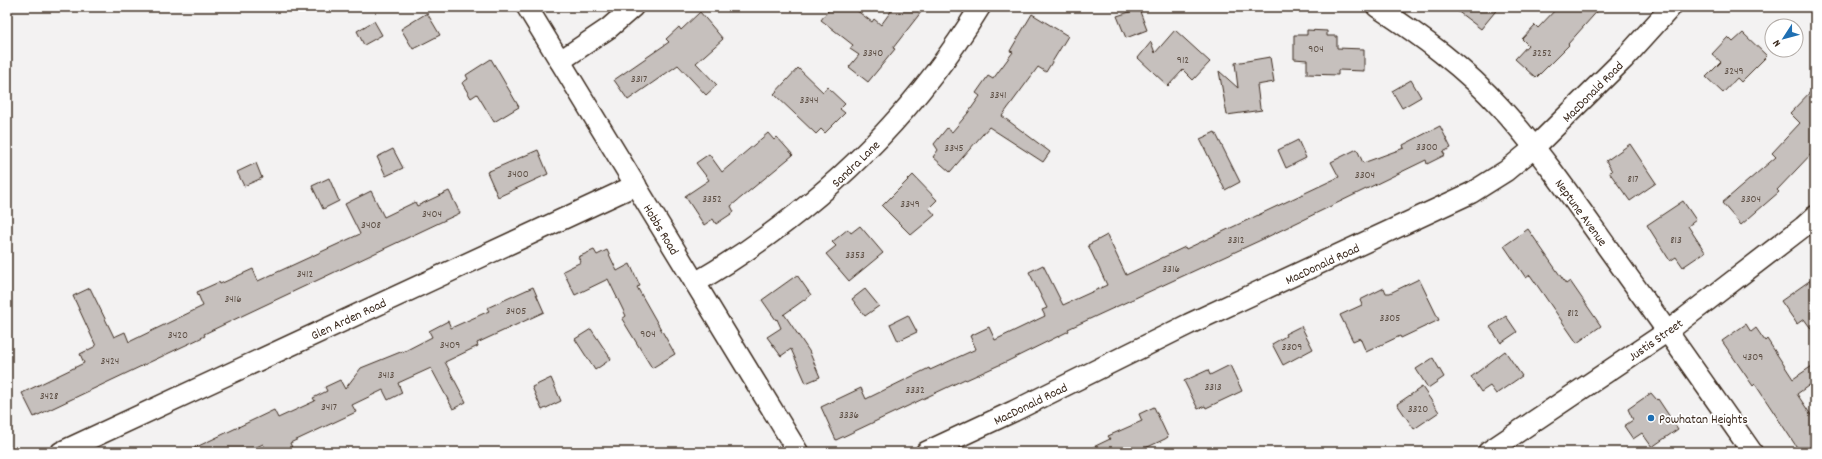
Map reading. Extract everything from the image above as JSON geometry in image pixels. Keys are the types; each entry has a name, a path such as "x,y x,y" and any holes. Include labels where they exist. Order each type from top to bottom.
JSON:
{"street":[{"name":"Hobbs Road","path":"527,7 798,452"},
{"path":"560,61 609,28 633,7"},
{"name":"Sandra Lane","path":"695,283 765,239 812,203 847,172 896,121 928,82 967,28 980,7"},
{"name":"Neptune Avenue","path":"1377,7 1421,37 1462,70 1500,107 1535,147 1668,331 1752,452"},
{"name":"MacDonald Road","path":"926,452 1014,411 1189,324 1465,196 1506,171 1535,147 1624,59 1671,7"},
{"name":"Glen Arden Road","path":"61,452 636,185"},
{"name":"Justis Street","path":"1488,452 1668,331 1803,227 1815,216"}],"building":[{"path":"831,7 852,7 872,22 874,19 881,25 894,7 925,7 893,48 895,49 868,82 849,67 859,55 850,49 853,45 821,20"},
{"path":"1452,7 1499,7 1481,29"},
{"path":"1558,7 1601,7 1568,44 1569,45 1536,78 1515,59 1528,45 1522,39 1535,25 1538,28"},
{"path":"1139,9 1147,30 1126,38 1117,16"},
{"path":"700,12 723,39 696,63 717,85 706,95 678,65 628,100 614,80 669,42 666,39 679,27 681,30"},
{"path":"427,13 440,35 413,49 401,29"},
{"path":"1032,14 1068,36 1046,72 1038,67 1002,116 1050,152 1043,162 989,127 950,172 933,157 938,150 934,144 947,128 952,132 968,113 980,96 976,93 988,76 993,79 1013,52 1010,51"},
{"path":"374,21 382,35 364,45 357,31"},
{"path":"1175,30 1210,62 1193,80 1183,70 1168,86 1138,58 1151,42 1155,53"},
{"path":"1307,30 1327,31 1327,36 1337,36 1337,48 1364,49 1364,71 1338,70 1338,75 1307,74 1307,60 1294,59 1294,35 1307,35"},
{"path":"1743,33 1764,53 1765,58 1741,82 1737,78 1723,93 1706,77 1721,62 1712,54 1728,37 1733,42"},
{"path":"1270,57 1274,82 1257,85 1260,108 1262,110 1227,115 1219,71 1238,88 1235,63"},
{"path":"491,59 519,107 494,122 477,94 471,98 462,83 468,79 466,75"},
{"path":"798,68 823,92 827,87 845,104 840,109 845,113 825,133 821,129 816,134 774,94"},
{"path":"1411,80 1421,97 1402,108 1392,91"},
{"path":"1815,87 1815,150 1777,190 1779,192 1741,225 1722,203 1776,157 1772,153 1800,123 1790,113"},
{"path":"1440,126 1451,148 1443,152 1445,155 1427,164 1426,160 1261,240 1068,329 1069,331 1008,361 966,380 965,379 836,440 821,407 861,388 866,399 929,368 930,370 976,349 970,336 989,327 995,340 1045,316 1042,310 1047,308 1029,272 1043,265 1063,305 1107,285 1088,245 1107,235 1126,275 1185,247 1186,249 1339,177 1331,162 1357,149 1363,163 1404,148 1403,145"},
{"path":"1215,132 1240,182 1225,190 1200,139"},
{"path":"768,133 774,140 777,137 793,155 731,206 734,212 716,224 713,219 704,225 685,196 709,180 696,163 709,154 722,172"},
{"path":"1298,140 1306,158 1286,168 1278,150"},
{"path":"1630,144 1656,183 1630,201 1609,172 1612,171 1606,161"},
{"path":"393,149 403,168 386,176 377,157"},
{"path":"538,150 548,174 498,197 487,172"},
{"path":"256,163 262,178 244,186 237,172"},
{"path":"913,175 937,200 929,208 935,215 911,235 882,206"},
{"path":"329,178 339,201 323,209 312,186"},
{"path":"371,191 384,217 415,202 417,206 449,191 460,213 204,334 205,336 34,417 22,393 84,363 80,354 96,346 73,296 90,288 114,337 125,332 129,342 203,306 197,292 219,282 220,284 253,269 258,281 360,234 345,204"},
{"path":"1683,201 1696,220 1688,226 1705,252 1683,267 1676,257 1670,261 1647,225"},
{"path":"860,226 883,253 849,281 826,254 836,246 832,242 848,229 851,233"},
{"path":"1528,229 1566,284 1570,281 1601,326 1577,343 1530,275 1526,278 1504,246"},
{"path":"594,250 597,255 607,250 617,271 630,264 640,286 637,287 675,354 652,368 622,319 626,316 608,279 575,295 563,271 581,262 578,257"},
{"path":"797,275 811,295 784,314 809,351 820,377 806,383 791,349 781,356 767,337 781,328 777,319 776,320 762,300"},
{"path":"1815,277 1815,334 1804,319 1797,324 1781,301"},
{"path":"1419,279 1439,320 1401,338 1400,336 1366,352 1360,338 1353,341 1340,315 1362,305 1360,300 1384,288 1386,293 1390,293"},
{"path":"533,287 544,312 477,343 478,346 445,362 466,402 453,409 431,368 398,383 402,393 388,400 383,390 352,405 356,412 290,443 294,452 267,452 263,444 246,452 186,452 274,410 278,418 315,401 313,398 327,391 325,387 340,380 345,389 361,368 403,352 432,337 429,331 448,321 451,328 489,311 487,308"},
{"path":"865,289 879,306 865,316 852,299"},
{"path":"908,315 917,332 898,341 890,324"},
{"path":"1506,316 1517,332 1501,343 1490,327"},
{"path":"1746,324 1751,332 1756,328 1765,341 1767,339 1793,379 1815,364 1815,381 1797,394 1815,421 1815,452 1800,452 1755,384 1753,386 1722,341"},
{"path":"1301,326 1313,349 1283,365 1272,344 1286,336 1285,334"},
{"path":"591,329 611,359 595,370 575,339"},
{"path":"1505,351 1522,376 1496,394 1490,386 1481,392 1471,377"},
{"path":"1433,358 1444,377 1428,388 1416,369"},
{"path":"1230,365 1242,391 1206,408 1205,406 1198,409 1184,381 1208,370 1210,375"},
{"path":"551,378 561,401 542,410 532,387"},
{"path":"1422,387 1439,412 1414,429 1397,404"},
{"name":"Powhatan Heights","path":"1651,393 1657,400 1658,399 1678,429 1652,447 1642,433 1633,439 1624,426 1633,420 1628,409"},
{"path":"1154,407 1168,437 1165,439 1137,452 1083,452 1110,439 1108,436 1142,421 1139,414"}],"place":[{"name":"Powhatan Heights","path":"1651,418"}]}
